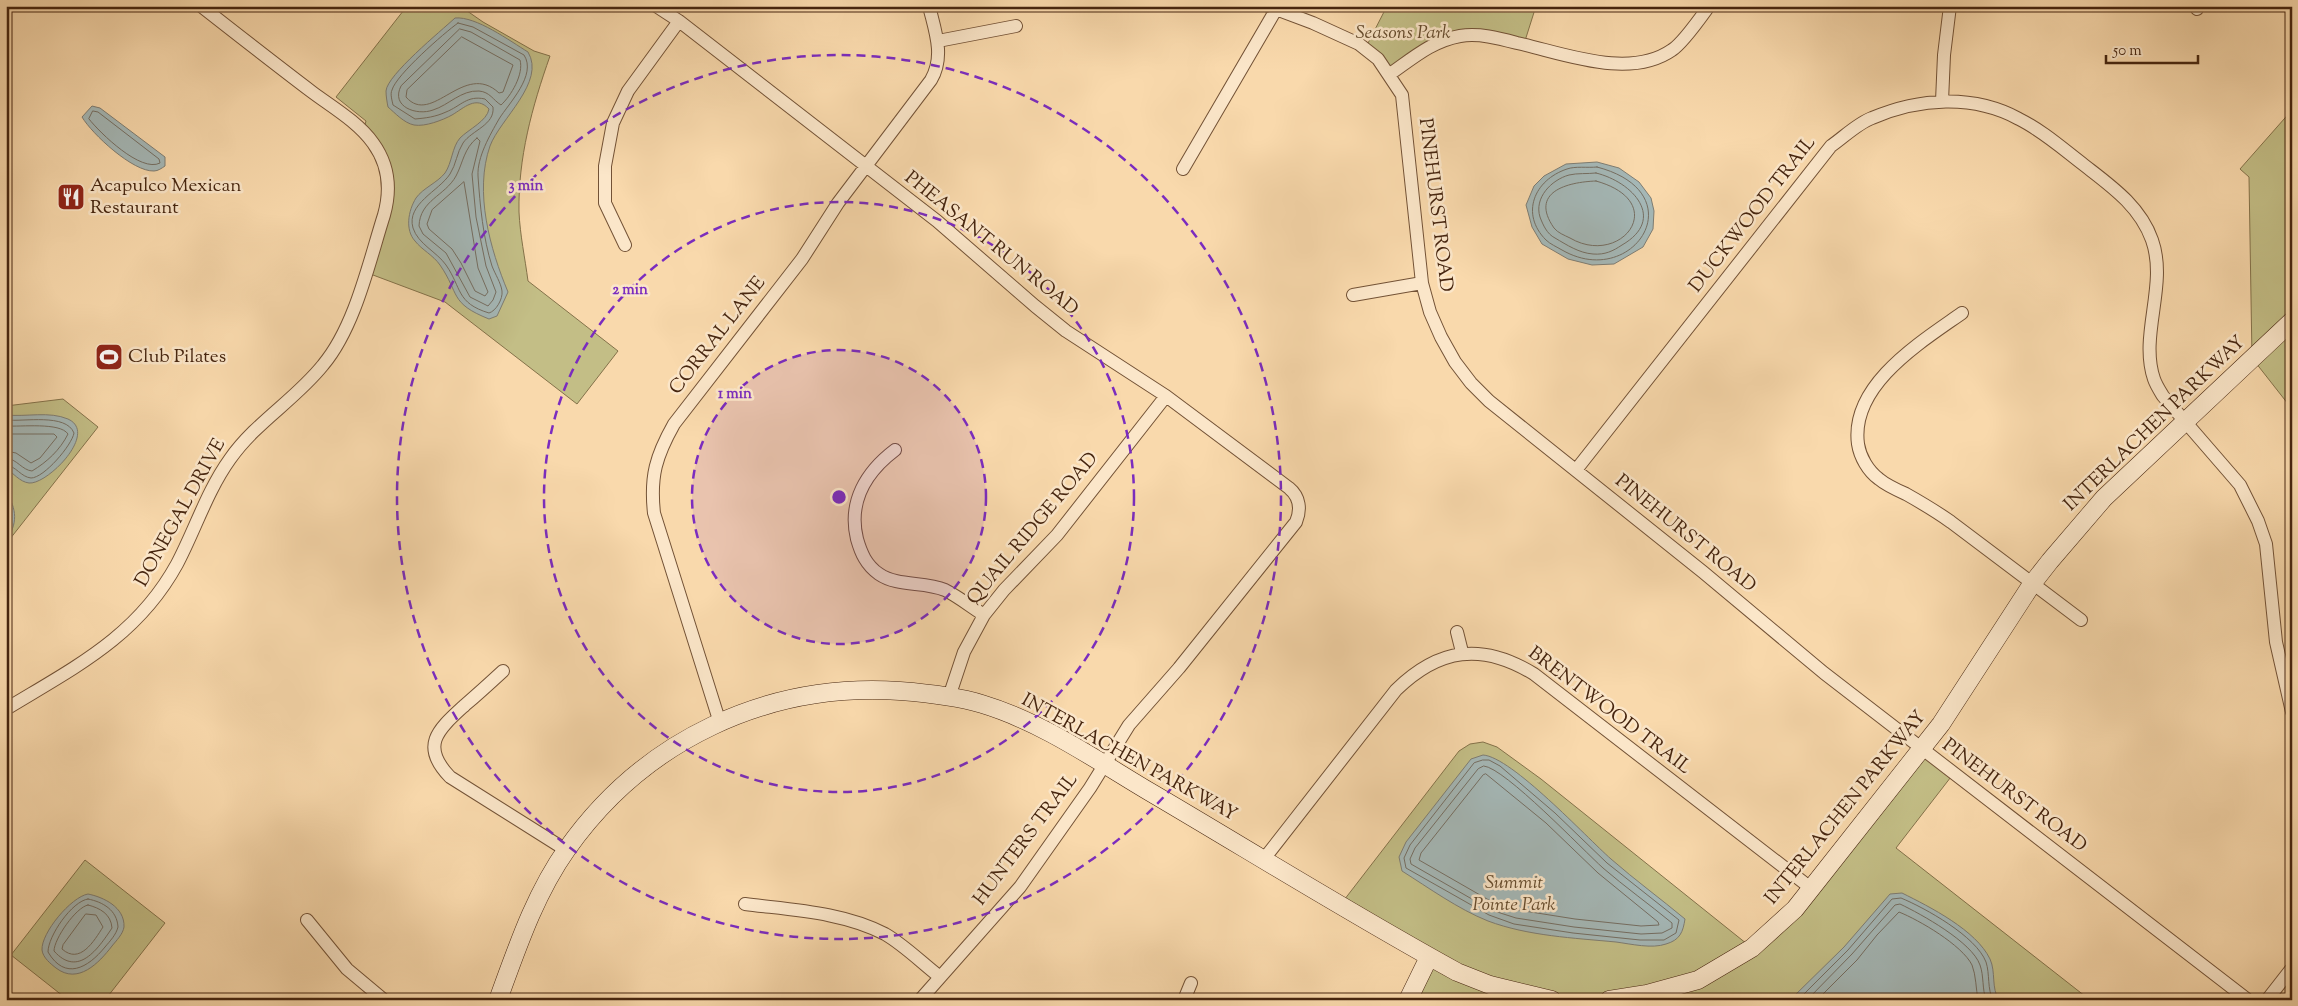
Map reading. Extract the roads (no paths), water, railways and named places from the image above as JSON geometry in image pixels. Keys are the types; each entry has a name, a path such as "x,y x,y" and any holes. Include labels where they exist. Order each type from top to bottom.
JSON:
{"street":[{"name":"DONEGAL DRIVE","path":"6,709 81,663 120,636 154,600 177,564 209,496 230,459 252,432 316,373 339,342 351,316 386,208 389,188 383,160 368,137 330,105 201,6"},
{"name":"PHEASANT RUN ROAD","path":"656,6 679,21 937,221 1035,306 1066,330 1166,396 1289,488 1294,493 1300,508"},
{"name":"CORRAL LANE","path":"720,723 654,513 653,470 662,446 674,424 802,258 838,203 937,70 938,41 929,6"},
{"path":"1390,74 1424,49 1442,41 1461,36 1487,36 1598,62 1625,65 1649,60 1673,50 1709,6"},
{"path":"1942,101 1944,55 1950,6"},
{"path":"1183,169 1274,7"},
{"name":"PINEHURST ROAD","path":"1274,7 1359,44 1378,59 1390,74 1402,95 1422,283 1441,337 1454,362 1471,383 1489,400 1703,572 1824,673 2248,1000"},
{"path":"625,245 605,203 605,166 613,123 628,91 679,21"},
{"path":"938,41 1016,26"},
{"name":"DUCKWOOD TRAIL","path":"1576,470 1831,146 1870,118 1919,104 1942,101 1968,103 1998,110 2019,118 2043,134 2130,203 2152,240 2156,257 2151,348 2154,380 2163,396 2240,484 2258,520 2266,544 2276,642 2292,712"},
{"path":"1353,295 1422,283"},
{"path":"1962,313 1914,347 1874,389 1858,418 1857,435 1860,452 1868,468 1879,480 1932,508 2081,620"},
{"name":"INTERLACHEN PARKWAY","path":"1609,1000 1647,994 1698,980 1752,948 1795,909 1941,724 2032,584 2104,498 2292,321"},
{"name":"QUAIL RIDGE ROAD","path":"949,698 964,652 984,615 1004,590 1058,535 1166,396"},
{"path":"895,450 875,468 859,492 854,513 860,552 869,566 880,575 895,581 945,590 984,615"},
{"name":"HUNTERS TRAIL","path":"920,1000 1020,887 1060,832 1129,725 1179,668 1296,522 1300,508"},
{"path":"1264,859 1396,690 1419,670 1462,652 1457,632"},
{"name":"BRENTWOOD TRAIL","path":"1462,652 1500,658 1518,664 1534,674 1812,889"},
{"path":"503,671 437,732 436,756 440,766 450,777 566,850"},
{"name":"INTERLACHEN PARKWAY","path":"498,1000 534,906 566,850 608,800 633,775 680,742 758,707 833,691 893,691 949,698 980,703 1008,714 1044,730 1457,972 1490,986 1552,1000"},
{"path":"745,904 839,917 865,924 887,936 940,977"},
{"path":"307,920 347,969 384,1000"},
{"path":"1408,1000 1429,957"},
{"path":"2267,1000 2292,968"},
{"path":"1184,1000 1191,983"}],"water":[{"path":"455,18 473,21 503,36 528,52 532,64 527,88 495,135 485,164 484,201 486,220 495,258 508,292 497,316 489,319 461,303 440,265 412,237 409,220 416,198 445,173 457,142 485,117 489,109 479,103 470,104 439,121 414,125 403,120 388,107 386,97 386,91 395,75"},
{"path":"92,106 100,108 165,157 165,166 155,171 145,170 114,151 82,117"},
{"path":"1597,162 1619,168 1639,182 1651,198 1654,211 1653,229 1643,247 1614,264 1592,265 1568,259 1542,244 1532,227 1526,205 1534,186 1544,176 1566,164"},
{"path":"6,415 53,415 68,419 76,426 78,435 74,446 67,457 47,476 29,483 23,481 6,468"},
{"path":"6,492 10,498 15,516 13,528 6,540"},
{"path":"1483,755 1496,759 1530,783 1611,859 1685,919 1682,932 1678,938 1666,944 1648,946 1551,936 1519,930 1488,921 1466,911 1402,871 1399,857 1406,842 1471,759"},
{"path":"1902,893 1951,920 1974,938 1990,959 1995,990 1999,1000 1790,1000 1844,947 1890,894"},
{"path":"88,894 112,904 121,914 124,927 107,953 94,965 80,973 64,973 46,958 42,950 43,943 46,934 58,917 74,902"}],"place":[{"name":"Acapulco Mexican Restaurant","path":"71,197"},
{"name":"Club Pilates","path":"109,357"}],"park label":[{"name":"Seasons Park","path":"1403,33"},
{"name":"Summit Pointe Park","path":"1514,894"}]}
